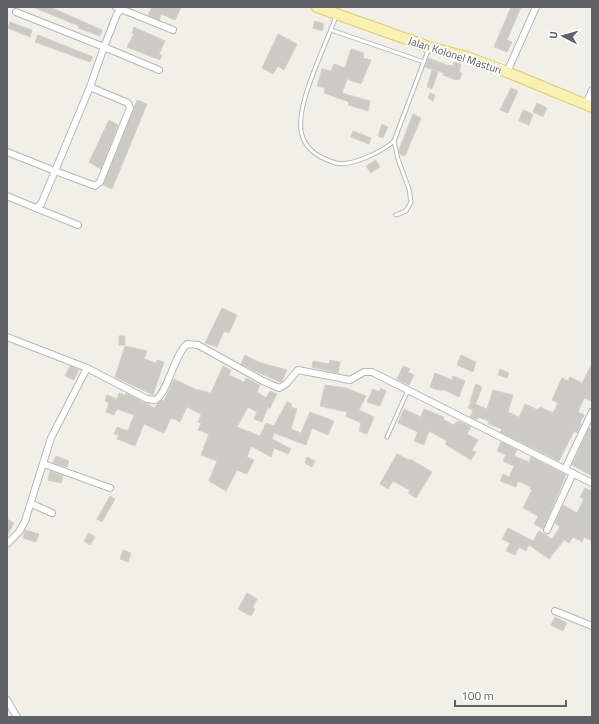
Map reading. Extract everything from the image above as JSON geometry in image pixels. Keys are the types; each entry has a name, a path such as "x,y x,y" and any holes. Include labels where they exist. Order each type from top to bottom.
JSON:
{"main road":[{"name":"Jalan Kolonel Masturi","path":"317,7 429,47 467,57 589,105"}],"street":[{"path":"507,72 536,7"},
{"path":"36,208 41,204 90,87 119,8 173,30"},
{"path":"16,12 159,70"},
{"path":"7,152 95,186 100,182 130,105 90,87"},
{"path":"589,105 592,90"},
{"path":"7,196 78,225"},
{"path":"7,337 87,368 147,398 155,400 163,392 184,347 187,344 192,344 279,388 286,384 298,370 350,380 368,371 592,483"},
{"path":"7,544 19,532 26,521 56,428 87,368"},
{"path":"565,469 592,412"},
{"path":"44,464 110,488"},
{"path":"547,530 573,473"},
{"path":"32,504 52,513"},
{"path":"555,611 592,626"},
{"path":"7,700 17,717"}],"lane":[{"path":"337,14 315,67 303,105 300,126 302,137 308,146 316,154 337,164 359,160 389,146 394,141 429,47"},
{"path":"331,30 424,62"},
{"path":"394,141 398,159 409,189 411,202 406,211 396,215"},
{"path":"387,437 408,390"}],"building":[{"path":"33,7 50,7 102,30 100,36 78,28 79,26"},
{"path":"152,7 181,7 175,20 161,14 159,20 148,15"},
{"path":"511,7 521,7 507,40 512,42 507,52 494,47"},
{"path":"315,21 324,24 322,31 313,28"},
{"path":"10,22 32,30 30,37 8,28"},
{"path":"134,27 165,41 159,54 162,55 160,60 127,47 134,34 132,33"},
{"path":"278,34 297,44 284,70 278,66 273,74 262,68"},
{"path":"38,35 93,57 90,62 35,42"},
{"path":"351,49 364,53 363,58 371,60 361,84 347,79 342,93 370,101 368,111 348,105 349,102 324,93 325,88 317,86 322,69 331,71 334,64 345,68"},
{"path":"428,58 447,65 453,66 454,62 461,64 459,72 462,73 460,79 456,80 443,75 444,73 425,67"},
{"path":"432,70 438,72 432,89 427,87"},
{"path":"511,88 518,91 508,113 500,110"},
{"path":"430,93 435,95 433,101 428,98"},
{"path":"137,100 147,104 112,189 103,185"},
{"path":"537,103 547,108 543,117 533,112"},
{"path":"523,110 533,114 529,125 519,121"},
{"path":"413,114 421,118 405,156 400,154 399,150"},
{"path":"109,120 118,125 101,169 89,162"},
{"path":"382,124 388,127 383,138 378,136"},
{"path":"353,131 371,138 369,144 351,137"},
{"path":"376,160 380,167 371,173 366,166"},
{"path":"222,308 237,315 229,333 224,331 217,347 205,343"},
{"path":"119,336 125,336 125,345 119,345"},
{"path":"125,346 147,351 144,359 156,363 157,360 164,362 153,395 115,377"},
{"path":"245,355 258,362 287,370 282,381 280,382 241,364"},
{"path":"461,355 476,362 473,372 457,365"},
{"path":"330,360 340,362 338,373 312,367 313,361 329,364"},
{"path":"592,364 592,401 584,398 578,412 584,415 580,423 581,424 577,433 574,431 559,461 500,432 502,429 488,424 489,421 478,417 477,420 470,417 473,410 468,408 471,402 487,409 493,390 513,395 508,412 519,417 525,404 538,410 540,407 553,413 558,403 552,400 562,378 568,381 570,377 582,383"},
{"path":"70,366 79,370 74,380 65,376"},
{"path":"223,366 231,370 229,375 244,382 246,378 260,385 257,392 266,398 270,391 277,394 270,408 268,407 262,422 254,419 257,412 248,407 237,427 260,436 266,423 274,426 287,402 292,404 291,407 297,409 291,429 301,433 310,412 334,421 328,435 312,428 306,445 274,433 272,439 291,449 288,454 274,448 271,457 251,446 247,457 254,460 247,474 237,470 226,491 209,481 217,461 201,455 209,434 198,430 201,423 198,422 201,414 187,407 180,422 171,418 164,433 144,424 135,446 117,439 119,435 114,434 117,427 128,431 134,415 117,409 114,415 106,412 109,403 105,401 107,395 117,399 119,393 125,395 126,393 155,408 162,400 164,401 174,379 195,389 211,393"},
{"path":"403,366 410,369 408,372 414,375 409,385 397,379"},
{"path":"500,369 509,373 507,378 498,375"},
{"path":"435,373 452,380 453,376 465,381 459,397 445,390 438,390 430,387"},
{"path":"476,384 482,387 476,403 470,401"},
{"path":"325,385 346,388 366,396 359,410 374,417 367,434 359,431 361,423 346,416 347,412 320,406"},
{"path":"381,388 386,391 380,406 367,402 373,389 379,392"},
{"path":"404,409 421,417 424,409 444,417 443,419 453,425 458,421 471,427 467,434 478,440 472,450 476,452 471,460 445,444 447,441 429,431 424,445 414,441 418,432 398,423"},
{"path":"589,428 592,429 592,476 572,465"},
{"path":"501,442 517,450 514,456 529,462 531,457 566,475 543,529 534,524 538,516 523,508 532,490 530,489 531,487 518,481 516,487 500,481 503,474 509,477 514,466 503,461 506,455 497,451"},
{"path":"397,454 409,460 410,459 432,472 416,498 408,493 410,490 393,481 388,489 380,484"},
{"path":"56,456 69,461 67,467 53,463"},
{"path":"307,457 315,461 312,467 305,463"},
{"path":"50,471 63,476 61,483 48,480"},
{"path":"585,488 592,491 592,541 584,537 582,542 573,537 569,543 564,540 549,559 529,545 526,551 519,547 515,555 506,551 510,543 502,539 508,528 533,541 539,531 552,539 560,527 555,523 563,505 577,513 584,499 580,497"},
{"path":"110,496 115,499 102,522 97,519"},
{"path":"7,519 14,523 7,536"},
{"path":"25,530 39,534 36,542 23,538"},
{"path":"89,533 95,537 90,545 84,541"},
{"path":"123,550 131,553 128,562 120,559"},
{"path":"247,593 257,599 253,607 255,609 251,616 238,609"},
{"path":"555,617 567,623 563,631 551,625"}]}
